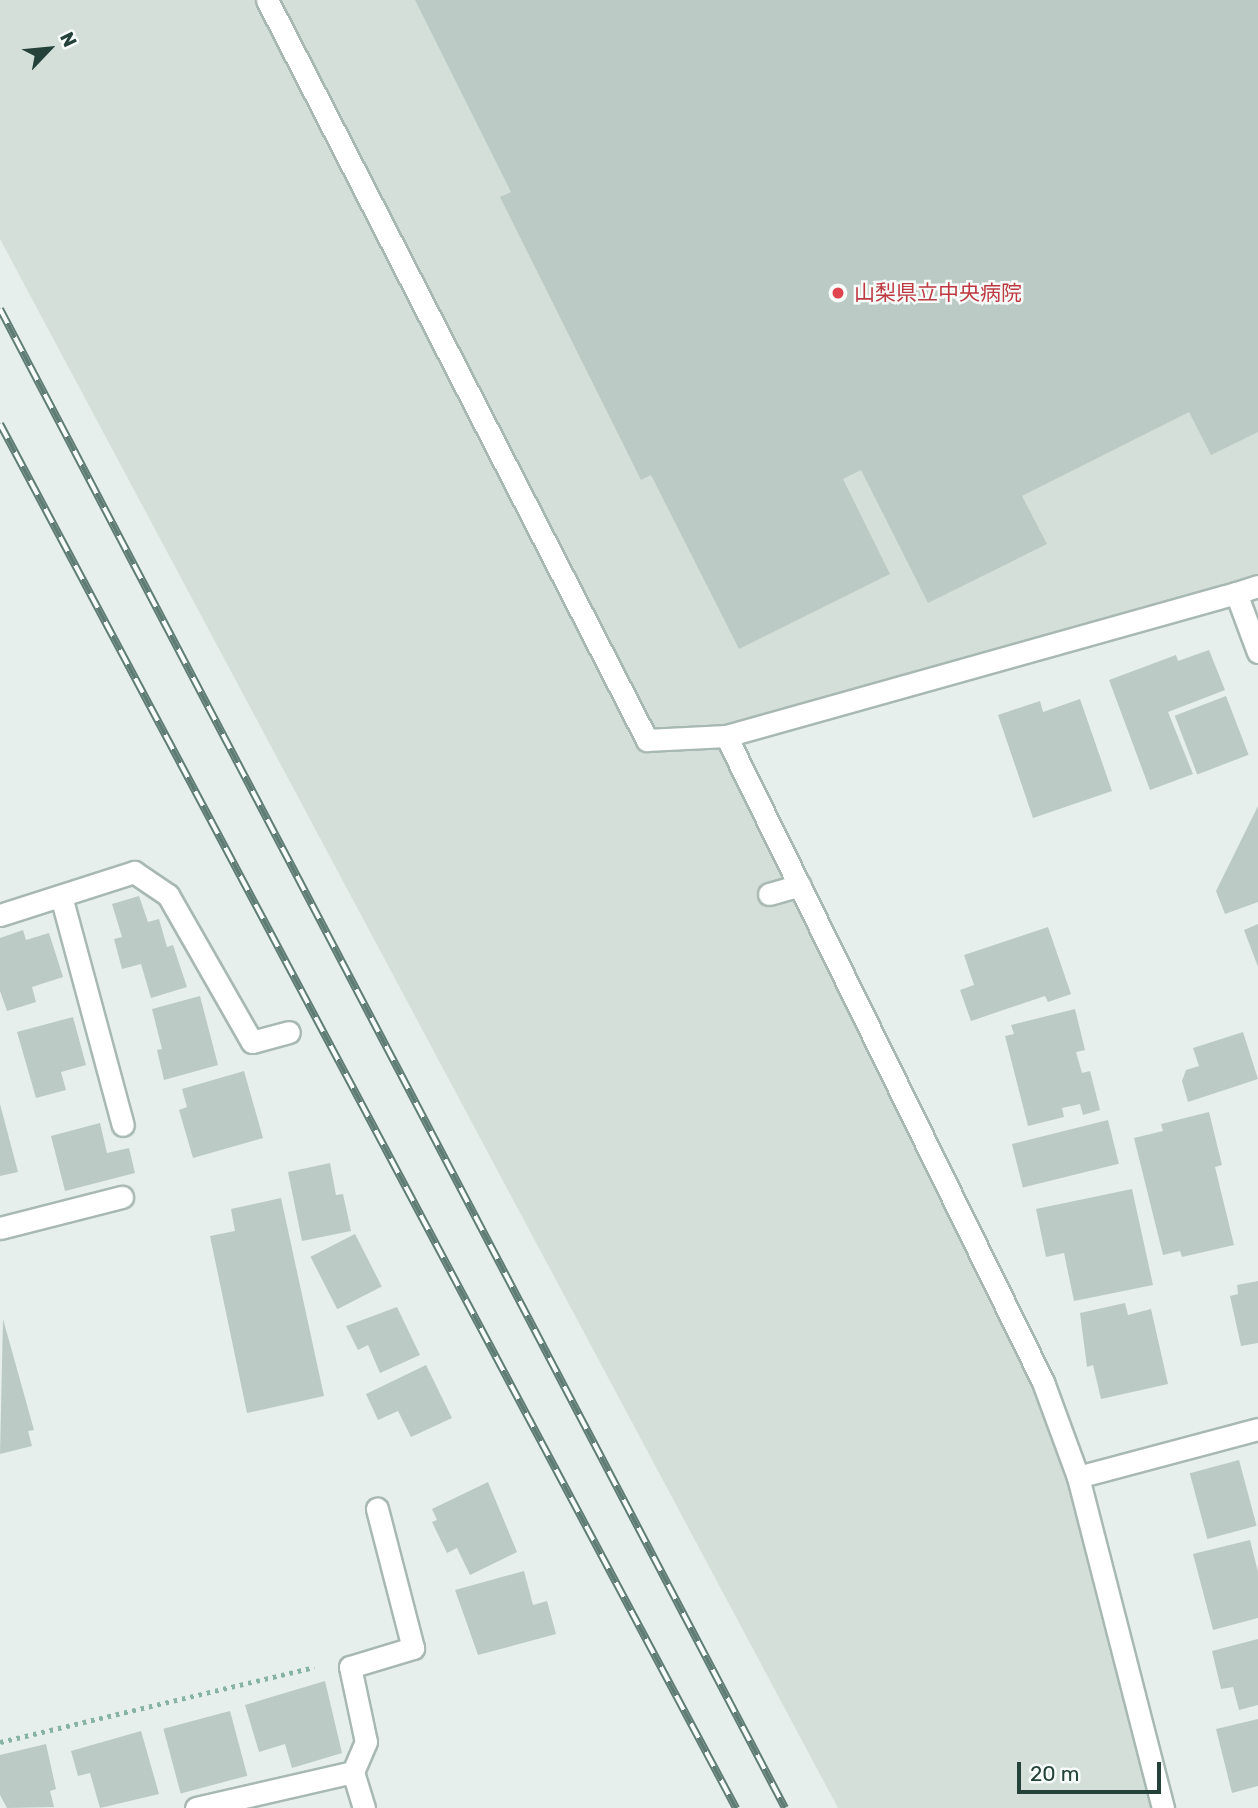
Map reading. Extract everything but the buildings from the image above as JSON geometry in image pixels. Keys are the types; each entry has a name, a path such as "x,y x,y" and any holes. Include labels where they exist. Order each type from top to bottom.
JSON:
{"street":[{"path":"267,0 647,740 726,736 1258,586"},
{"path":"1236,593 1258,652"},
{"path":"726,736 1043,1382 1078,1477 1163,1808"},
{"path":"0,915 134,872 168,895 252,1042 289,1032"},
{"path":"769,894 800,885"},
{"path":"61,896 123,1125"},
{"path":"0,1227 122,1197"},
{"path":"1078,1477 1258,1429"},
{"path":"364,1808 353,1772 366,1742 350,1667 413,1648 377,1509"},
{"path":"196,1808 353,1772"}],"path":[{"path":"0,1742 326,1665 350,1667"}],"shaded area":[{"path":"0,0 1258,0 1258,586 727,736 1043,1382 1163,1808 838,1808 0,239"}],"railway":[{"path":"0,309 785,1808"},
{"path":"0,424 736,1808"}],"place":[{"name":"山梨県立中央病院","path":"838,293"}]}
